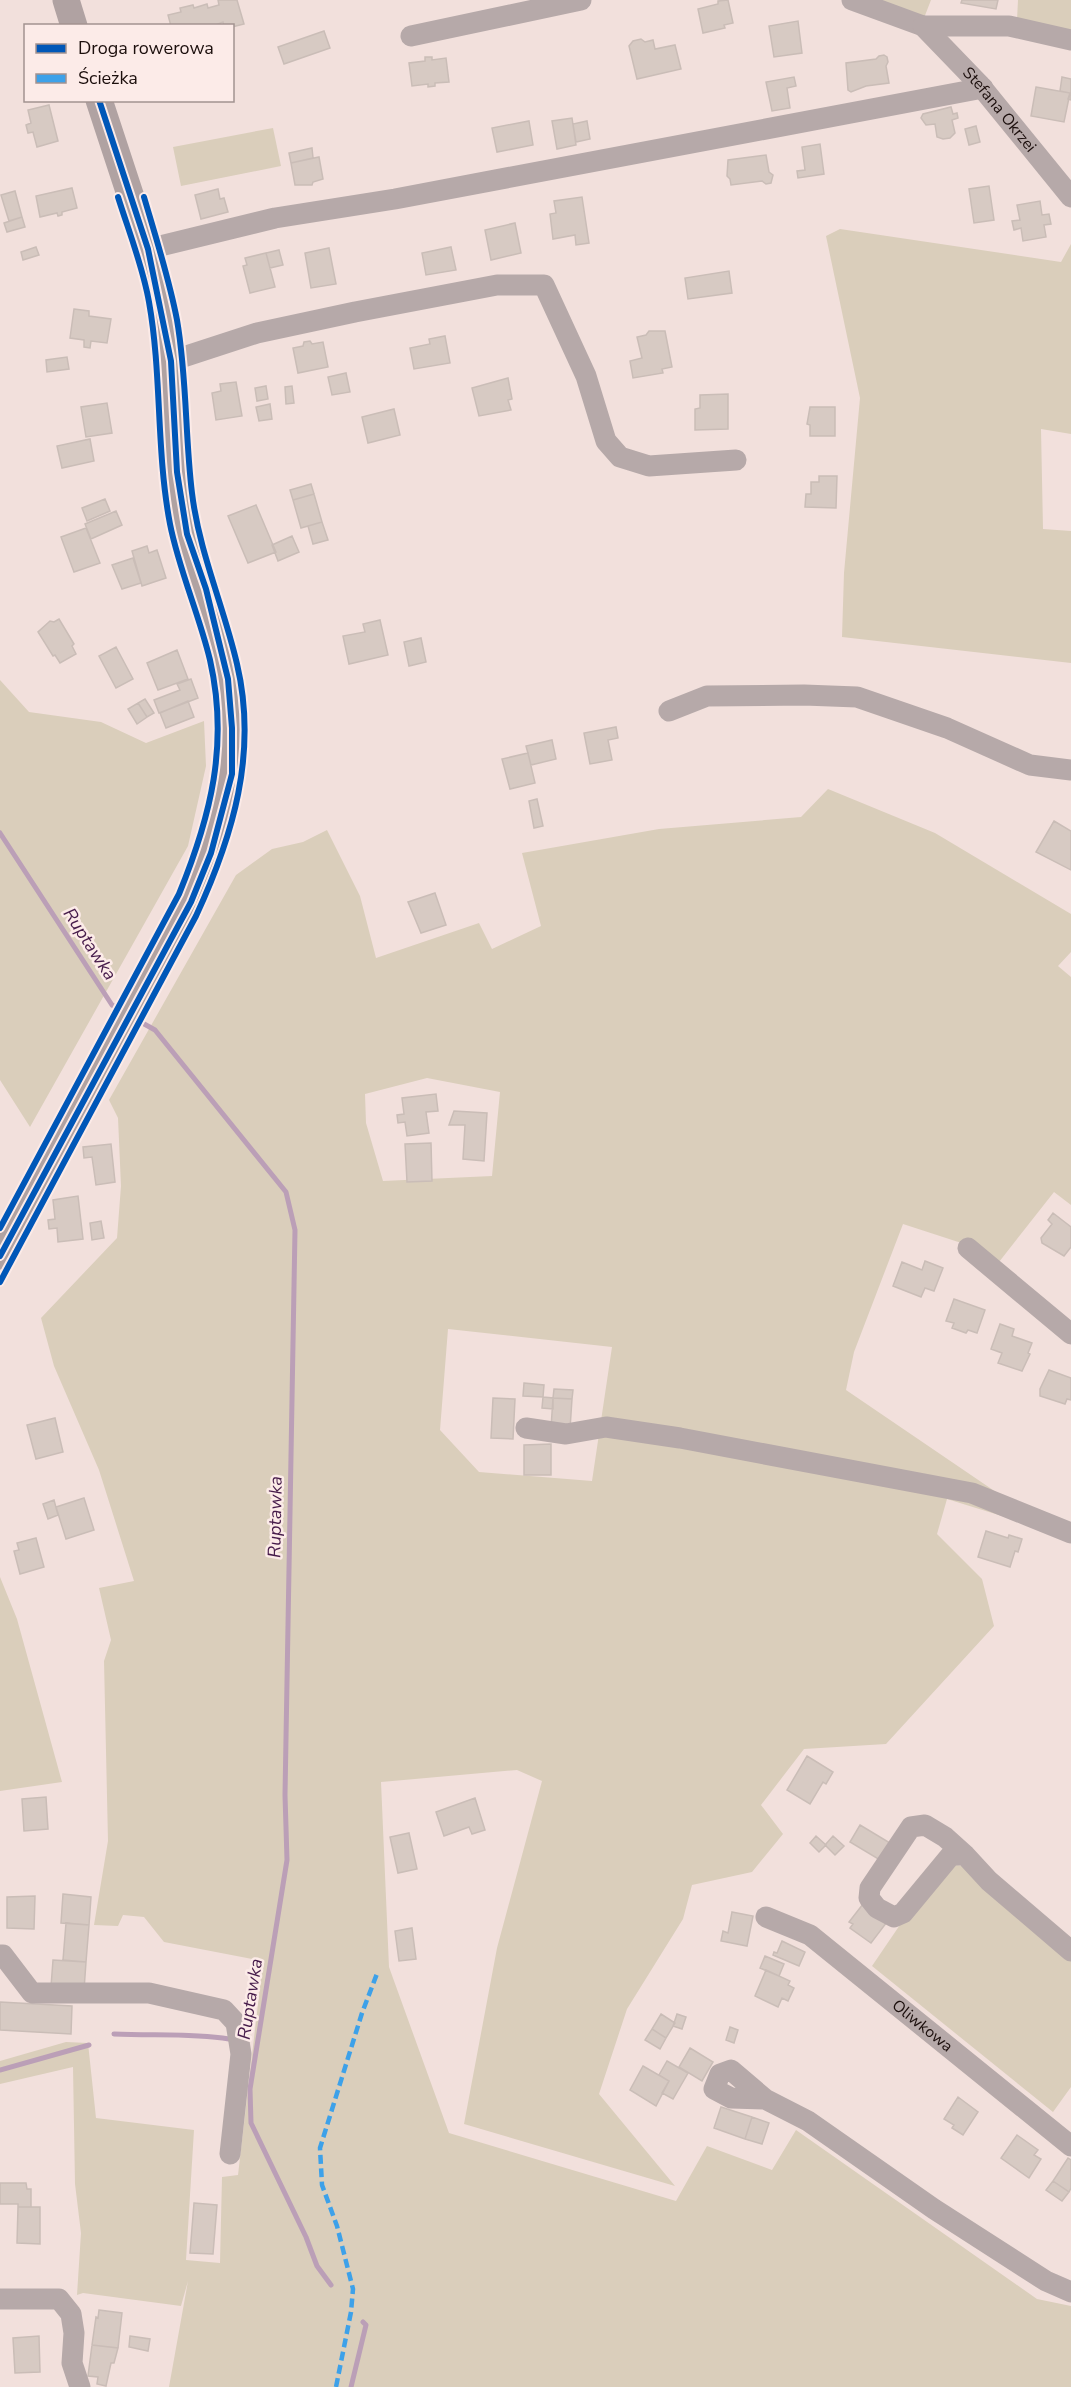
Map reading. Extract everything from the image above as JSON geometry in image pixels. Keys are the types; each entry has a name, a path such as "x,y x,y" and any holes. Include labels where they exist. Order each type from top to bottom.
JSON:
{"main road":[{"path":"66,0 73,24"},
{"path":"0,1256 191,902 211,853 232,774 232,728 228,679 206,589 187,534 177,472 171,360 148,249 100,102"}],"street":[{"path":"411,36 581,0"},
{"name":"Stefana Okrzei","path":"852,0 923,26 1009,26 1071,40"},
{"name":"Stefana Okrzei","path":"923,26 983,88 1071,197"},
{"path":"148,249 275,218 395,199 983,88"},
{"path":"171,360 257,333 356,312 497,285 544,285 586,376 606,441 620,457 649,466 736,460"},
{"path":"669,711 707,696 857,697 947,728 1030,765 1071,770"},
{"path":"968,1248 1071,1334"},
{"path":"526,1428 566,1434 606,1427 680,1438 972,1494 1071,1533"},
{"path":"965,1855 951,1855 903,1913 894,1917 877,1908 869,1898 870,1888 911,1827 924,1826 945,1837 965,1855 989,1881 1071,1951"},
{"name":"Oliwkowa","path":"766,1917 810,1935 1071,2146"},
{"path":"0,1955 3,1955 32,1993 149,1993 224,2010 236,2023 241,2054 230,2154"},
{"path":"765,2099 807,2121 934,2209 1046,2282 1071,2292"},
{"path":"0,2299 59,2300 71,2314 74,2333 72,2363 80,2387"}],"shaded area":[{"path":"874,0 931,0 924,18"},
{"path":"1018,0 1071,0 1071,33 1017,20"},
{"path":"273,128 281,166 181,186 173,147"},
{"path":"840,229 1061,262 1071,244 1071,434 1041,429 1043,529 1071,531 1071,663 842,637 844,573 860,398 826,236"},
{"path":"0,680 29,712 101,722 146,743 204,721 206,766 188,846 30,1127 0,1080"},
{"path":"828,789 935,833 1071,914 1071,952 1058,966 1071,977 1071,1205 1054,1192 999,1262 986,1251 903,1224 854,1352 846,1390 1024,1511 1041,1528 947,1499 937,1534 982,1579 994,1626 886,1744 804,1749 761,1805 783,1834 752,1872 692,1885 683,1919 627,2009 599,2094 675,2186 464,2124 497,1948 542,1781 517,1770 381,1782 389,1967 449,2133 676,2201 707,2146 772,2170 796,2130 1037,2299 1071,2306 1071,2387 169,2387 188,2281 181,2306 83,2293 77,2295 81,2233 75,2184 73,2067 0,2084 0,2061 66,2042 88,2043 96,2118 194,2130 186,2260 220,2263 222,2177 238,2175 263,1961 164,1942 144,1917 123,1915 118,1926 94,1925 108,1841 104,1661 111,1640 99,1588 134,1581 99,1470 54,1366 41,1318 117,1238 121,1186 118,1118 109,1100 236,875 272,849 303,842 327,830 360,896 376,958 479,923 492,949 541,926 522,853 659,829 801,817","holes":["427,1078 500,1092 492,1176 383,1181 366,1123 365,1094","448,1329 612,1347 592,1481 479,1472 440,1430"]},
{"path":"0,1577 17,1619 62,1782 0,1791"},
{"path":"942,1863 970,1867 1071,1955 1071,2087 1053,2112 872,1966"}],"building":[{"path":"218,0 237,0 244,24 234,26 234,24 224,24 223,22 218,24 170,24 168,15 181,12 180,8 193,5 194,8 207,4 208,8 219,5"},
{"path":"728,0 733,23 724,25 725,28 703,33 698,9 718,4 718,1"},
{"path":"962,0 998,0 996,9 961,3"},
{"path":"798,21 802,53 774,57 769,26"},
{"path":"324,31 330,48 284,64 278,47"},
{"path":"641,39 645,42 653,40 655,49 675,45 681,69 637,79 629,46 633,41"},
{"path":"884,55 888,62 886,66 889,83 866,86 851,92 848,90 846,63 876,59"},
{"path":"425,57 432,57 432,60 446,58 449,82 435,83 435,86 428,87 428,84 412,86 409,63 425,61"},
{"path":"794,77 796,86 787,88 790,108 772,111 766,82"},
{"path":"1062,77 1071,79 1071,100 1068,99 1070,93 1060,91"},
{"path":"1036,87 1070,93 1064,122 1031,116"},
{"path":"49,105 58,141 37,147 33,132 28,133 26,125 31,123 28,110"},
{"path":"951,107 953,114 957,113 958,118 952,120 955,133 950,138 937,137 935,124 926,125 921,118 923,114"},
{"path":"572,118 576,145 557,149 552,121"},
{"path":"529,121 533,145 497,152 492,128"},
{"path":"587,121 590,139 576,142 573,124"},
{"path":"976,126 980,142 969,145 965,129"},
{"path":"820,144 824,174 798,178 797,171 805,170 802,147"},
{"path":"312,148 313,158 291,163 289,153"},
{"path":"766,155 769,172 773,175 771,183 766,184 762,181 731,185 727,176 728,160"},
{"path":"319,157 323,179 313,182 312,185 295,185 291,163"},
{"path":"989,186 994,220 974,223 969,189"},
{"path":"72,188 77,208 62,212 62,215 58,216 57,213 40,217 36,196"},
{"path":"218,189 220,199 224,198 228,212 201,219 195,195"},
{"path":"15,191 22,217 9,221 1,195"},
{"path":"582,197 589,243 576,245 575,235 553,239 550,214 556,213 554,201"},
{"path":"1040,201 1042,215 1049,214 1051,224 1044,225 1046,237 1023,241 1021,228 1014,230 1012,221 1020,220 1017,205"},
{"path":"22,217 25,227 7,232 4,223"},
{"path":"515,223 521,253 491,260 485,230"},
{"path":"36,247 39,255 23,260 21,252"},
{"path":"451,247 456,270 426,275 422,253"},
{"path":"329,248 336,284 311,288 305,253"},
{"path":"279,250 283,265 270,268 266,253"},
{"path":"266,253 275,287 250,293 243,266 247,265 245,258"},
{"path":"729,271 732,293 688,299 685,278"},
{"path":"74,309 89,311 89,316 111,319 107,343 91,341 90,348 84,347 84,340 70,338"},
{"path":"649,331 665,331 672,367 662,369 663,373 633,378 630,361 642,358 637,337 646,335"},
{"path":"445,336 450,363 414,369 410,348 430,344 429,339"},
{"path":"310,341 312,344 323,342 328,367 298,373 293,348 303,346 304,342"},
{"path":"67,357 69,369 47,372 46,360"},
{"path":"346,373 350,392 332,395 328,377"},
{"path":"508,378 512,399 508,400 511,410 479,416 472,388"},
{"path":"236,382 242,416 216,420 212,393 221,391 220,384"},
{"path":"266,386 268,399 257,401 255,388"},
{"path":"292,386 294,403 286,404 285,387"},
{"path":"728,394 728,429 695,430 695,409 700,408 700,395"},
{"path":"107,403 112,433 86,437 81,407"},
{"path":"270,404 272,419 259,421 256,407"},
{"path":"810,407 835,407 835,436 810,436 810,425 807,424"},
{"path":"394,409 400,435 368,443 362,417"},
{"path":"90,439 94,461 62,468 57,446"},
{"path":"819,476 837,476 836,508 805,507 806,494 811,494 811,482 819,482"},
{"path":"311,484 314,494 293,500 290,490"},
{"path":"314,494 322,522 301,528 293,500"},
{"path":"105,499 110,511 87,521 82,508"},
{"path":"256,505 276,552 248,563 228,516"},
{"path":"116,511 122,525 91,539 85,524"},
{"path":"322,522 328,540 313,544 308,526"},
{"path":"86,528 100,563 74,572 61,537"},
{"path":"292,536 299,552 278,561 272,545"},
{"path":"147,546 149,553 157,550 166,578 142,586 132,551"},
{"path":"133,558 141,583 122,589 112,565"},
{"path":"59,619 74,644 72,646 76,654 60,663 38,632 50,621 54,622"},
{"path":"380,620 388,655 349,664 343,636 365,632 363,624"},
{"path":"421,638 426,662 409,666 404,642"},
{"path":"116,647 133,679 116,688 99,656"},
{"path":"177,650 188,679 158,690 147,663"},
{"path":"191,679 198,698 159,713 154,700 180,690 177,684"},
{"path":"145,699 154,713 147,717 138,703"},
{"path":"188,701 194,717 166,728 160,713"},
{"path":"138,703 147,717 137,724 128,709"},
{"path":"616,727 618,738 608,740 612,760 590,764 584,733"},
{"path":"552,740 556,759 531,765 526,746"},
{"path":"528,753 535,783 510,789 502,759"},
{"path":"537,799 543,826 534,828 529,801"},
{"path":"1054,821 1071,831 1071,870 1036,852"},
{"path":"435,893 446,925 421,933 408,902"},
{"path":"436,1094 438,1111 426,1112 429,1133 407,1136 405,1122 398,1123 397,1115 404,1114 402,1098"},
{"path":"454,1111 487,1113 484,1161 463,1159 465,1125 449,1125"},
{"path":"431,1143 432,1181 407,1182 405,1144"},
{"path":"111,1144 115,1182 96,1185 92,1157 84,1158 83,1147"},
{"path":"78,1196 83,1239 58,1242 57,1228 49,1229 48,1220 55,1219 53,1200"},
{"path":"1053,1213 1071,1227 1071,1247 1064,1256 1042,1243 1041,1238 1052,1224 1048,1220"},
{"path":"101,1221 104,1238 92,1240 90,1223"},
{"path":"925,1261 943,1268 934,1291 925,1288 921,1297 893,1286 902,1262 922,1270"},
{"path":"954,1299 985,1310 977,1333 968,1330 966,1333 952,1328 954,1323 946,1321"},
{"path":"1000,1324 1014,1329 1012,1336 1032,1343 1028,1353 1030,1354 1022,1371 998,1363 1002,1353 991,1349"},
{"path":"1049,1370 1071,1378 1071,1400 1067,1399 1065,1404 1040,1396 1040,1389"},
{"path":"524,1383 544,1385 543,1397 523,1396"},
{"path":"554,1389 573,1390 572,1399 553,1398"},
{"path":"543,1397 553,1398 553,1409 542,1408"},
{"path":"493,1398 515,1399 513,1439 491,1438"},
{"path":"553,1398 572,1399 570,1429 551,1428"},
{"path":"55,1418 63,1452 36,1459 27,1425"},
{"path":"551,1444 551,1475 524,1475 524,1445"},
{"path":"84,1498 94,1530 66,1539 56,1507"},
{"path":"54,1500 58,1515 48,1519 43,1504"},
{"path":"986,1531 1008,1538 1009,1535 1022,1539 1010,1567 978,1557"},
{"path":"36,1538 44,1567 20,1574 14,1551 19,1550 17,1543"},
{"path":"807,1756 833,1772 826,1784 823,1782 810,1804 787,1790"},
{"path":"46,1797 48,1829 24,1831 22,1799"},
{"path":"475,1798 485,1830 472,1834 469,1827 444,1836 436,1812"},
{"path":"860,1825 890,1843 880,1860 850,1842"},
{"path":"409,1833 417,1869 398,1873 390,1837"},
{"path":"816,1836 826,1845 819,1852 810,1843"},
{"path":"833,1836 844,1846 835,1855 825,1845"},
{"path":"63,1894 91,1897 89,1925 61,1923"},
{"path":"35,1896 34,1929 7,1928 7,1897"},
{"path":"863,1904 887,1922 871,1943 850,1928 853,1924 849,1922"},
{"path":"732,1912 753,1916 747,1946 721,1941 723,1931 728,1933"},
{"path":"66,1923 89,1925 86,1962 63,1960"},
{"path":"412,1928 416,1959 399,1961 395,1931"},
{"path":"782,1941 805,1952 799,1966 773,1955 774,1952 777,1953"},
{"path":"765,1956 784,1964 779,1976 760,1968"},
{"path":"53,1960 86,1962 84,1990 51,1987"},
{"path":"766,1970 790,1981 788,1985 794,1988 788,2001 782,1998 778,2007 755,1996"},
{"path":"0,2002 72,2006 71,2034 0,2030"},
{"path":"661,2014 675,2023 666,2038 652,2029"},
{"path":"677,2014 686,2017 682,2029 673,2026"},
{"path":"730,2027 738,2030 734,2043 726,2040"},
{"path":"652,2029 666,2038 660,2049 645,2040"},
{"path":"690,2048 713,2062 702,2081 679,2067"},
{"path":"667,2061 688,2073 673,2099 662,2093 669,2081 659,2075"},
{"path":"643,2066 669,2081 656,2106 630,2090"},
{"path":"958,2097 978,2112 963,2135 952,2128 954,2125 944,2119"},
{"path":"721,2107 752,2117 745,2139 714,2128"},
{"path":"752,2117 769,2123 762,2144 745,2139"},
{"path":"1017,2135 1038,2150 1034,2155 1041,2159 1029,2178 1001,2158"},
{"path":"1068,2158 1071,2160 1069,2192 1053,2181"},
{"path":"1053,2181 1069,2192 1062,2201 1046,2190"},
{"path":"0,2183 26,2183 27,2189 31,2189 31,2207 0,2204"},
{"path":"194,2203 217,2205 213,2254 190,2253"},
{"path":"18,2207 40,2207 40,2244 17,2243"},
{"path":"99,2310 122,2313 118,2348 92,2345"},
{"path":"39,2336 40,2372 15,2373 13,2338"},
{"path":"130,2336 150,2339 148,2351 129,2347"},
{"path":"92,2345 118,2348 114,2363 111,2363 106,2386 97,2384 98,2377 88,2376"}],"waterway":[{"name":"Ruptawka","path":"0,833 112,1005 124,1012"},
{"name":"Ruptawka","path":"137,1020 155,1030 286,1192 295,1230 285,1795 287,1860 250,2089 251,2123 306,2237 317,2266 331,2285"},
{"path":"114,2034 186,2035 229,2039"},
{"path":"0,2070 89,2045"},
{"name":"Ruptawka","path":"351,2387 366,2325 363,2322"}],"marked path":[{"path":"336,2387 351,2312 353,2289 337,2226 322,2185 320,2148 362,2013 378,1971"}],"cycle path":[{"path":"0,1256 191,902 211,853 232,774 232,728 228,679 206,589 187,534 177,472 171,361 148,249 100,102"},
{"path":"0,1228 179,894 200,836 214,779 218,721 210,660 170,524 149,302 118,197"},
{"path":"0,1282 196,916 231,825 243,762 245,730 243,697 237,664 195,515 188,450 183,363 177,320 144,197"}]}
